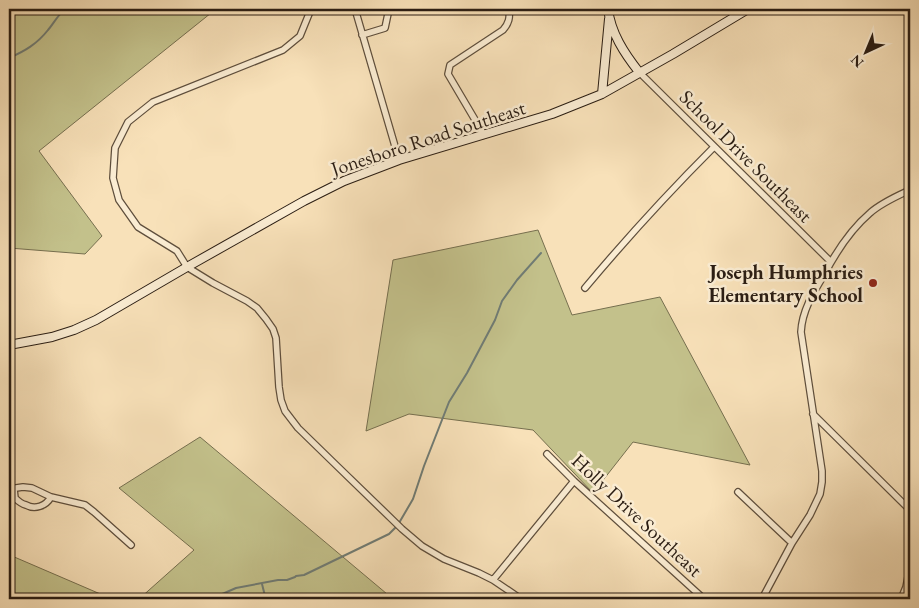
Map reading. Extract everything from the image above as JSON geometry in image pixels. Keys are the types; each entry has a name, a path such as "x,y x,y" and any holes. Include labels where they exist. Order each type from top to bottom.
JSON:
{"main road":[{"path":"608,9 612,29 622,48 639,72"},
{"name":"Jonesboro Road Southeast","path":"9,345 52,337 96,320 344,180 399,160 552,114 602,94 748,9"},
{"path":"602,94 609,18"}],"street":[{"path":"311,9 300,36 283,50 153,102 128,122 115,148 113,178 119,200 138,227 177,251 187,267 247,300 266,318 276,338 281,400 285,411 298,428 422,546 444,559 493,580 521,599"},
{"path":"355,9 399,160"},
{"path":"362,35 385,28 389,9"},
{"path":"484,135 448,74 450,66 503,30 510,18 509,9"},
{"name":"School Drive Southeast","path":"639,72 831,262"},
{"path":"584,288 627,238 714,147"},
{"path":"762,599 792,543 810,515 820,494 822,482 822,471 803,350 801,325 804,313 809,300 831,262 860,221 885,202 910,190"},
{"path":"813,414 910,510"},
{"name":"Holly Drive Southeast","path":"547,454 574,481 704,599"},
{"path":"493,580 574,481"},
{"path":"51,497 48,502 40,506 27,506 15,498 11,489 32,488 51,497 85,505 131,545"},
{"path":"738,492 792,543"},
{"path":"901,599 910,567"}],"shaded area":[{"path":"9,9 216,9 39,151 102,236 85,254 9,248"},
{"path":"538,230 572,315 660,297 750,465 633,442 593,493 533,430 409,414 366,431 393,260"},
{"path":"200,437 393,599 139,599 194,550 119,488"},
{"path":"12,556 112,599 9,599 9,557"}],"waterway":[{"path":"9,58 35,43 66,9"},
{"path":"399,523 413,499 449,402 467,373 495,320 502,301 517,280 541,253"},
{"path":"206,599 236,588 287,580 304,575 389,534 396,527"},
{"path":"262,584 265,596 269,599"}],"place":[{"name":"Joseph Humphries Elementary School","path":"873,283"}]}
